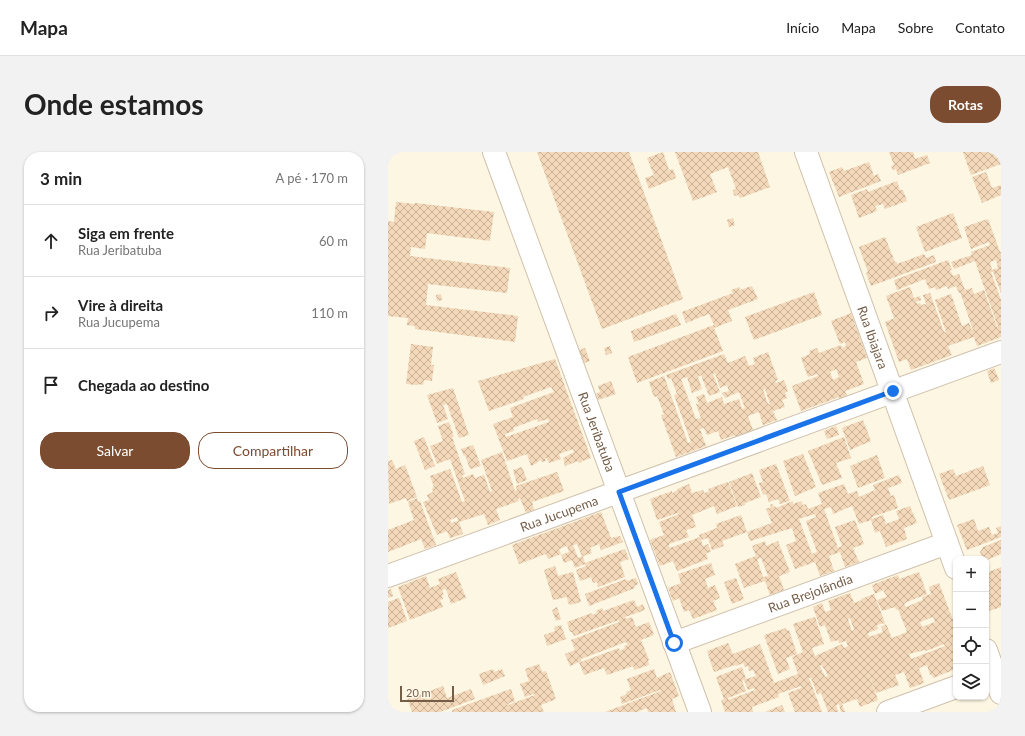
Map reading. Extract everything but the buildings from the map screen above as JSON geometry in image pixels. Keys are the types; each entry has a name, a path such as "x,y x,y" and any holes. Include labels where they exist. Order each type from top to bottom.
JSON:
{"street":[{"name":"Rua Jeribatuba","path":"494,152 700,712"},
{"name":"Rua Ibiajara","path":"806,152 953,560"},
{"name":"Rua Jucupema","path":"388,576 1001,352"},
{"name":"Rua Brejolândia","path":"674,643 947,543"},
{"path":"989,662 994,681"},
{"path":"888,712 953,689"}],"route":[{"path":"674,643 619,492 893,391"}]}
